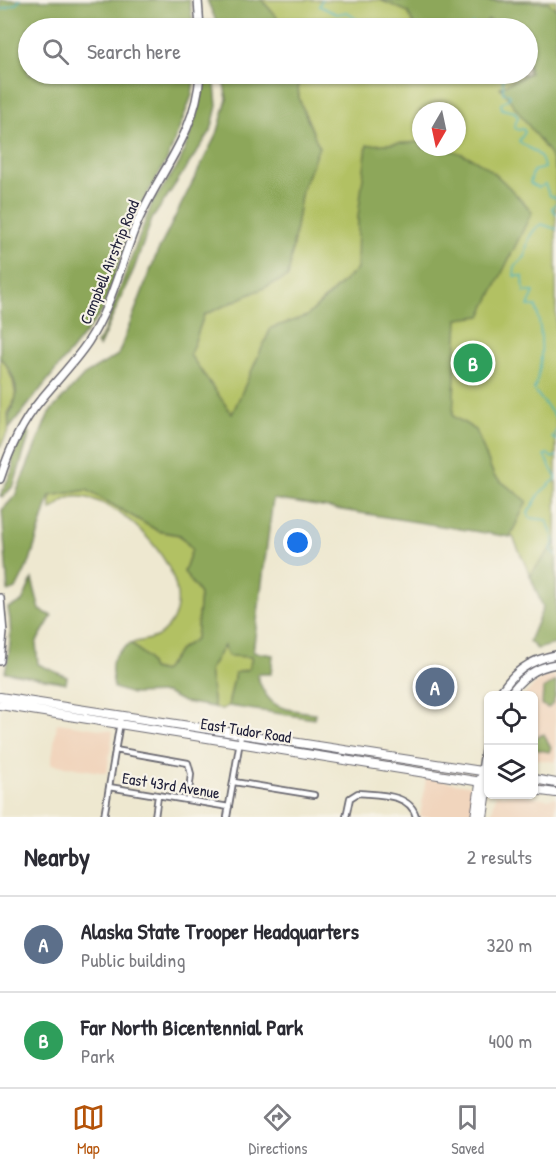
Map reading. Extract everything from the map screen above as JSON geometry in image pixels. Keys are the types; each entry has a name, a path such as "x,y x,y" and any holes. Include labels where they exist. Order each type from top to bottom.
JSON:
{"main road":[{"name":"East Tudor Road","path":"0,697 484,783"},
{"name":"East Tudor Road","path":"0,705 121,720"},
{"name":"East Tudor Road","path":"240,739 484,771"},
{"path":"538,780 556,783"},
{"path":"475,817 484,789"},
{"path":"538,791 556,793"},
{"path":"483,817 485,799"}],"street":[{"path":"198,0 199,18"},
{"name":"Campbell Airstrip Road","path":"0,479 8,455 24,423 84,348 104,315 143,211 188,130 198,84"},
{"path":"0,598 3,633 0,661"},
{"path":"501,691 508,680 532,661 556,655"},
{"path":"513,691 521,680 536,670 556,664"},
{"path":"104,817 121,720"},
{"path":"227,817 240,739"},
{"path":"115,750 188,763 191,774 188,800"},
{"path":"234,782 314,795"},
{"name":"East 43rd Avenue","path":"109,787 229,807"},
{"path":"346,817 349,799 356,793 402,800 412,807 416,817"},
{"path":"155,817 158,796"}],"shaded area":[{"path":"556,675 556,762 538,760 538,691 528,691 544,676"},
{"path":"57,723 113,731 107,773 51,764"},
{"path":"426,778 473,786 475,791 471,817 420,817"},
{"path":"556,797 556,817 491,817 495,799"}],"green space":[{"path":"0,0 189,0 192,18 18,18 18,84 194,84 192,95 168,158 135,216 102,312 9,429 9,417 15,402 16,387 7,365 0,358"},
{"path":"207,0 262,0 277,18 215,18"},
{"path":"262,0 556,0 556,633 550,551 530,575 513,537 510,537 526,501 494,476 487,459 427,440 350,275 307,316 271,328 232,415 190,355 204,315 288,277 302,189 314,159 313,132 299,99 298,84 538,84 538,18 277,18"},
{"path":"380,0 548,2 556,9 556,172 549,153 500,87 506,84 538,84 538,18 411,18 408,12"},
{"path":"203,84 215,84 217,106 211,131 152,219 134,269 99,347 96,344 103,334 152,203 179,164 200,104"},
{"path":"224,84 298,84 299,99 319,147 302,189 288,277 204,315 190,355 232,414 271,328 307,316 357,269 358,217 367,145 412,142 412,156 466,156 496,175 532,212 481,316 458,319 453,416 476,430 494,476 527,501 510,537 273,499 253,652 273,655 271,674 257,674 261,686 271,701 285,708 315,713 314,719 228,706 235,673 249,669 252,657 228,656 224,646 209,670 214,707 183,702 166,693 132,694 114,688 113,661 118,652 131,643 148,659 152,669 163,672 180,649 196,639 200,594 184,572 192,549 180,535 158,531 87,490 50,496 30,561 16,589 8,592 2,510 15,496 49,413 84,375 118,355 157,253 218,131 227,99"},
{"path":"0,358 5,362 13,381 16,397 8,414 9,429 0,448"},
{"path":"26,430 30,433 14,485 3,497 0,496 13,469 12,458"},
{"path":"87,490 158,531 179,535 192,549 184,572 200,594 196,639 180,649 163,672 152,669 148,659 131,643 158,636 174,616 177,593 169,568 152,544 131,522 108,506 85,498 66,499 51,510 50,496"},
{"path":"556,542 556,644 537,649 529,641 543,608 530,575"},
{"path":"32,579 40,610 52,616 36,643 38,664 67,677 66,683 5,672 10,640 8,608 22,602"},
{"path":"224,645 252,657 249,669 235,673 228,706 221,710 214,707 209,670"},
{"path":"556,681 554,700 548,708 542,705 543,689"},
{"path":"544,734 551,748 549,752 538,750 538,736"}],"waterway":[{"path":"0,10 20,0"},
{"path":"322,0 319,6 337,14 347,12 355,18"},
{"path":"503,84 503,93 509,94 510,97 501,104 502,109 515,112 518,117 514,127 518,130 523,129 525,132 519,141 538,154 543,162 544,168 533,171 530,183 539,188 545,184 549,195 556,198"},
{"path":"556,203 552,208 556,214"},
{"path":"556,229 541,224 533,231 525,257 515,266 514,276 523,276 524,292 534,292 528,306 536,306 541,348 540,369 534,390 556,418"},
{"path":"556,431 552,438 556,440"},
{"path":"556,456 552,458 548,454 544,455 556,478"},
{"path":"556,479 541,492 528,513 530,518 547,520 554,540 551,550 556,555"}],"place":[{"name":"Far North Bicentennial Park","path":"473,363"},
{"name":"Alaska State Trooper Headquarters","path":"435,687"}]}
